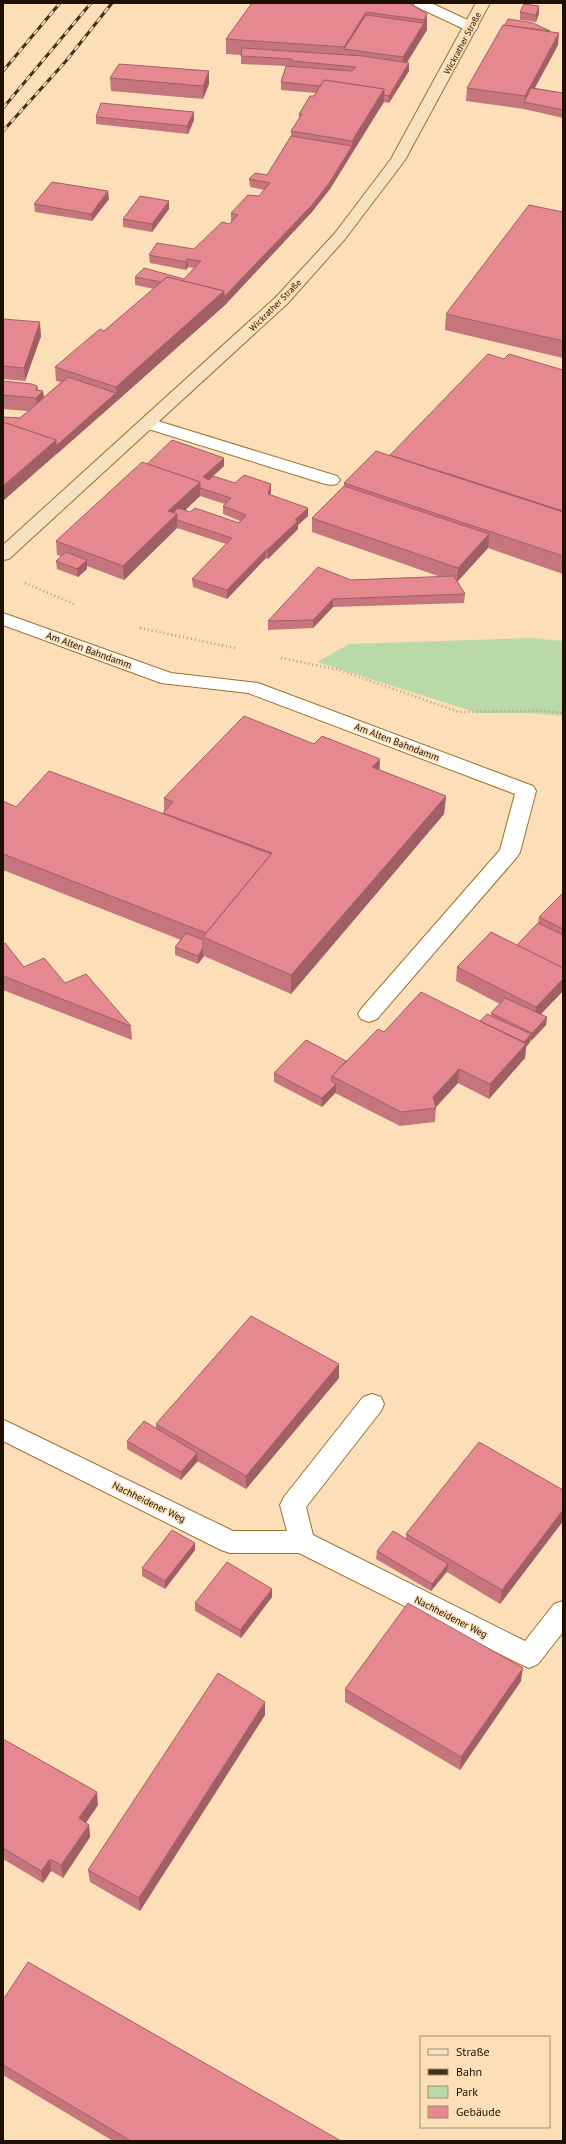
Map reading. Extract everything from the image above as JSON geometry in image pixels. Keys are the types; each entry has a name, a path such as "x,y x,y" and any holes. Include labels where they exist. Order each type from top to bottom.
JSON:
{"main road":[{"name":"Wickrather Straße","path":"3,555 282,300 340,236 398,160 483,3"}],"street":[{"path":"420,3 471,27"},
{"path":"148,423 331,480"},
{"name":"Am Alten Bahndamm","path":"3,619 168,679 251,686 526,791 510,852 370,1014"},
{"path":"302,1542 293,1505 372,1404"},
{"name":"Nachheidener Weg","path":"4,1430 230,1542 302,1542 529,1656 563,1612"}],"green space":[{"path":"529,638 563,641 563,716 529,713 478,713 317,662 349,644"}],"building":[{"path":"252,3 409,3 427,14 424,20 366,12 344,47 226,39"},
{"path":"524,4 539,6 536,15 520,12"},
{"path":"366,15 424,23 403,57 344,49"},
{"path":"508,19 533,23 550,31 505,25"},
{"path":"503,25 559,33 525,96 467,88"},
{"path":"242,48 363,56 409,63 389,96 384,95 384,89 324,80 320,86 281,82 286,66 352,71 356,67 292,61 292,59 241,56"},
{"path":"119,64 209,71 203,86 110,78"},
{"path":"324,80 384,89 352,141 291,131 302,114 299,114 310,96 314,96"},
{"path":"531,88 563,93 563,110 524,102"},
{"path":"101,103 194,112 187,126 96,117"},
{"path":"291,136 352,146 330,182 312,205 224,297 224,291 167,277 161,282 135,277 144,268 184,279 201,261 187,259 186,262 149,255 157,243 194,249 222,222 229,224 238,215 231,213 248,195 259,196 270,183 249,179 255,173 267,175"},
{"path":"52,182 108,191 91,214 34,204"},
{"path":"140,196 169,201 152,224 123,219"},
{"path":"529,205 563,212 563,341 446,314"},
{"path":"167,277 224,291 116,387 55,367 100,329 104,331"},
{"path":"3,319 40,322 24,368 3,366"},
{"path":"488,354 504,359 509,354 563,370 563,511 390,455"},
{"path":"68,377 116,393 56,446 56,440 3,422 3,417 20,418"},
{"path":"3,381 32,384 37,386 36,390 43,391 36,398 3,395"},
{"path":"3,422 56,440 3,486"},
{"path":"172,440 224,458 203,477 209,480 213,476 235,483 244,475 271,484 268,494 308,508 295,520 298,521 266,550 227,590 192,579 232,538 177,520 177,514 173,513 178,508 190,512 195,508 239,523 246,515 223,506 231,498 200,488 200,482 147,464"},
{"path":"376,451 563,512 563,556 344,483"},
{"path":"142,462 200,482 168,511 177,514 123,566 56,541"},
{"path":"344,486 489,534 458,568 312,518"},
{"path":"66,552 87,560 77,569 56,561"},
{"path":"318,567 351,580 454,576 465,594 333,599 313,620 268,621"},
{"path":"244,716 314,744 322,736 380,759 372,767 446,796 291,975 203,937 272,853 163,813 173,802 164,798"},
{"path":"49,771 271,854 206,933 3,854 3,801 16,807"},
{"path":"563,893 563,929 539,917"},
{"path":"538,923 563,935 563,968 517,945"},
{"path":"491,932 563,968 563,979 536,1007 457,967"},
{"path":"186,933 203,940 203,948 198,956 175,947"},
{"path":"5,943 24,967 44,958 65,983 86,974 131,1026 3,976 3,944"},
{"path":"421,992 526,1044 490,1084 459,1069 433,1097 436,1108 401,1112 332,1076 378,1029 384,1032"},
{"path":"505,998 547,1017 532,1033 491,1013"},
{"path":"487,1014 531,1034 524,1042 480,1021"},
{"path":"306,1040 346,1061 332,1076 332,1082 336,1084 322,1098 274,1073"},
{"path":"251,1316 339,1364 246,1476 156,1424"},
{"path":"144,1421 197,1453 181,1472 127,1441"},
{"path":"479,1442 563,1490 563,1510 502,1590 406,1534"},
{"path":"172,1530 195,1543 165,1581 142,1568"},
{"path":"393,1531 448,1564 432,1584 377,1551"},
{"path":"227,1562 272,1589 240,1630 195,1603"},
{"path":"408,1603 523,1668 461,1757 345,1689"},
{"path":"218,1673 265,1702 139,1898 88,1870"},
{"path":"3,1739 97,1792 79,1818 89,1825 61,1865 50,1859 41,1871 3,1848"},
{"path":"28,1962 341,2141 131,2141 3,2065 3,2000"}],"railway":[{"path":"3,71 60,3"},
{"path":"3,108 91,3"},
{"path":"3,131 66,61 112,3"}]}
